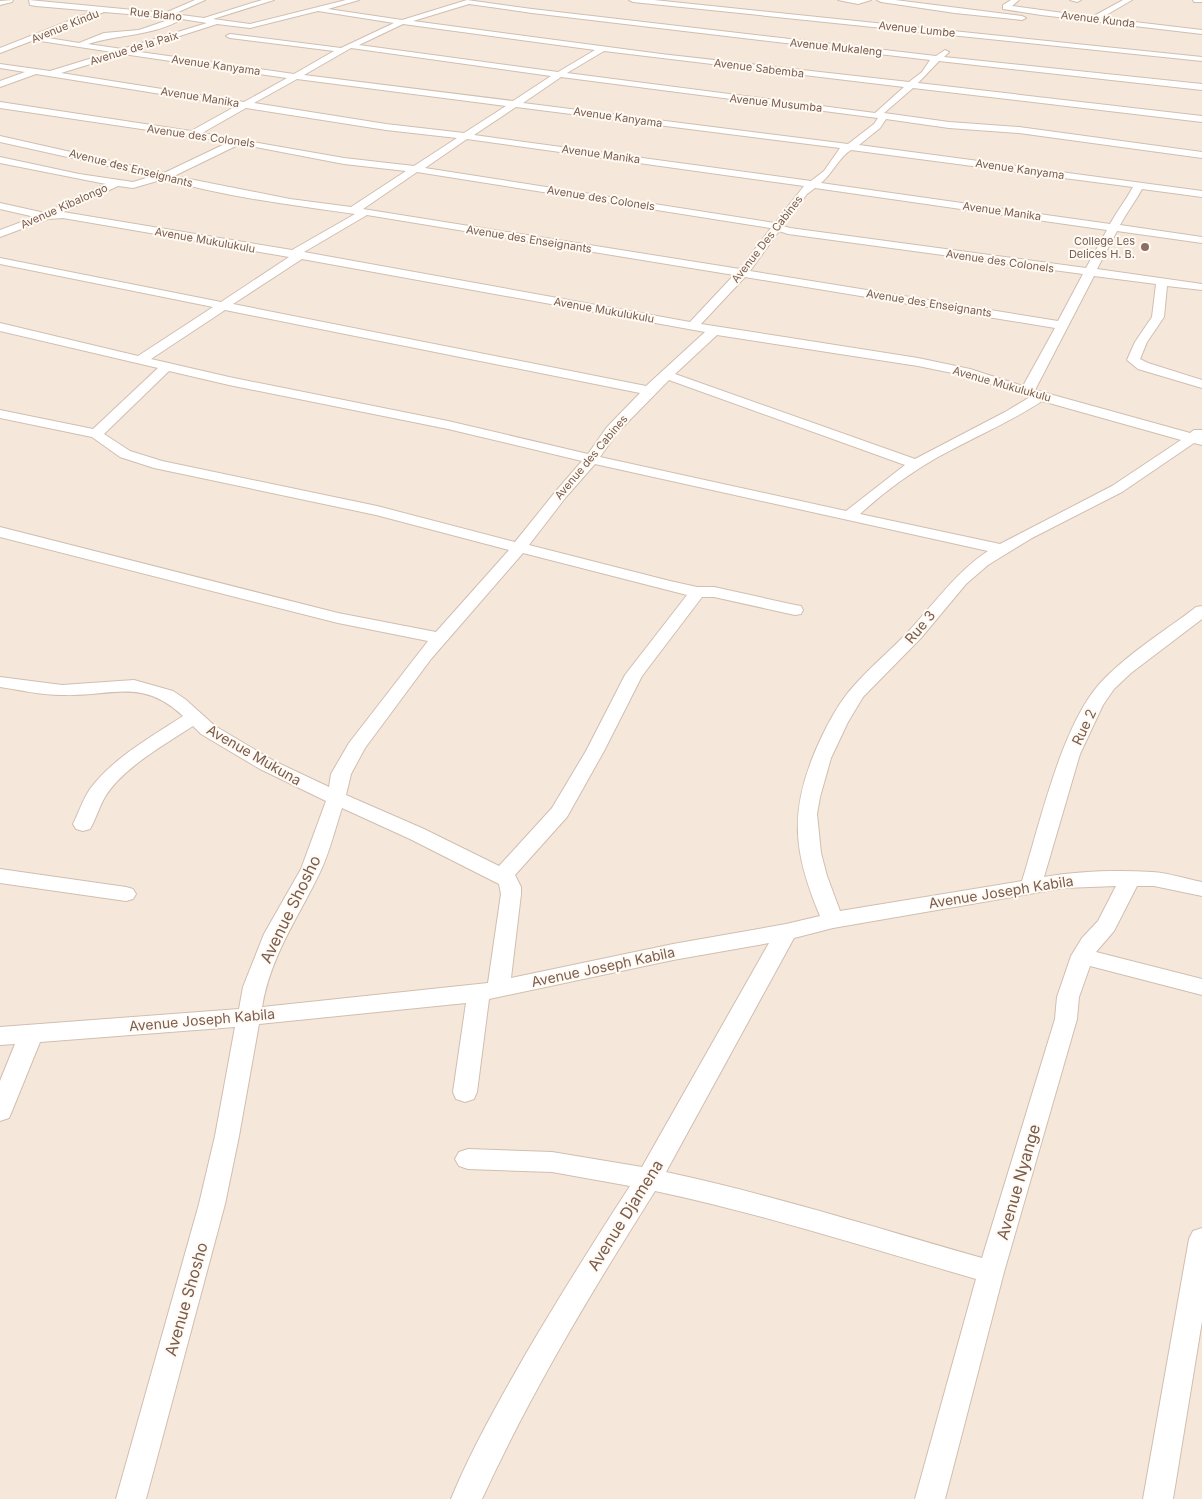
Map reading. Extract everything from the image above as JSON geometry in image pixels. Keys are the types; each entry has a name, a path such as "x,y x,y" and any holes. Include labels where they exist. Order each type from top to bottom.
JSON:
{"street":[{"path":"0,3 9,0"},
{"name":"Rue Biano","path":"35,0 33,3 165,15 254,26 317,9"},
{"path":"165,15 201,0"},
{"path":"202,20 270,0"},
{"path":"317,9 355,0"},
{"name":"Avenue Lumbe","path":"632,0 966,35 1111,47 1202,59"},
{"path":"842,0 860,2 867,0"},
{"path":"880,0 955,11 1040,20 1065,15"},
{"name":"Avenue Kunda","path":"1015,0 1006,7 1202,32"},
{"path":"1094,19 1128,0"},
{"path":"1197,0 1202,0"},
{"path":"194,134 342,50 402,22 472,1"},
{"name":"Avenue Mukaleng","path":"472,1 547,13 1202,87"},
{"name":"Avenue Kindu","path":"0,51 122,3"},
{"path":"668,10 678,5"},
{"name":"Avenue Sabemba","path":"317,9 598,48 1202,120"},
{"path":"628,30 656,17"},
{"path":"80,44 107,35 144,31 185,18"},
{"name":"Avenue de la Paix","path":"50,74 218,22"},
{"path":"191,30 207,33"},
{"path":"223,35 342,50"},
{"name":"Avenue Des Cabines","path":"693,326 742,274 803,192 827,173 847,147 856,143 877,126 883,119 879,113 925,73 930,64 966,35"},
{"name":"Avenue Kanyama","path":"34,38 297,76 517,103 1202,194"},
{"path":"140,360 360,211 414,169 612,39"},
{"name":"Avenue Musumba","path":"351,46 709,96 760,100 949,125 1019,130 1202,155"},
{"path":"1186,58 1197,49"},
{"name":"Avenue Manika","path":"0,66 386,127 466,136 813,184 1202,240"},
{"path":"0,84 36,72"},
{"name":"Avenue des Colonels","path":"0,105 194,134 344,161 414,169 777,226 788,231 1202,287"},
{"name":"Avenue des Enseignants","path":"0,138 144,170 189,183 290,202 360,211 1061,325"},
{"name":"Avenue Kibalongo","path":"0,234 46,216 116,183 138,185 165,176 239,142"},
{"path":"0,160 116,183"},
{"path":"849,516 875,493 916,464 1010,416 1034,394 1061,325 1125,205 1131,200 1139,185"},
{"name":"Avenue Mukulukulu","path":"0,206 46,216 63,215 296,255 715,330 892,357 948,368 1034,394 1199,436"},
{"path":"0,261 649,391"},
{"path":"1162,282 1158,317 1141,342 1133,360 1151,368 1202,384"},
{"path":"0,327 305,398 448,425 1002,550"},
{"name":"Avenue des Cabines","path":"518,549 561,494 592,459 612,430 649,391 715,330"},
{"path":"96,434 166,367"},
{"path":"667,375 916,464"},
{"path":"0,414 96,434 125,454 140,460 340,502 518,549 697,592 714,592 795,610"},
{"name":"Rue 3","path":"833,920 818,883 811,859 806,828 812,789 831,737 846,710 874,675 906,645 935,609 968,573 1002,550 1116,490 1199,436"},
{"path":"0,532 338,618 439,638"},
{"name":"Avenue Shosho","path":"131,1499 212,1204 227,1136 254,987 275,934 312,869 336,799 341,774 356,747 439,638 518,549"},
{"path":"465,1092 511,887 507,879 502,876 560,812 595,751 629,682 697,592"},
{"name":"Rue 2","path":"1031,886 1071,754 1094,704 1108,685 1125,669 1202,611"},
{"name":"Avenue Mukuna","path":"0,682 62,690 134,685 167,695 179,703 208,730 267,765 336,799 417,834 502,876"},
{"path":"83,824 98,792 152,744 193,718"},
{"path":"0,876 126,894"},
{"name":"Avenue Nyange","path":"930,1499 991,1272 1066,1019 1068,997 1082,956 1090,943 1106,926 1131,878"},
{"name":"Avenue Joseph Kabila","path":"0,1036 248,1017 488,991 673,952 786,932 833,920 1031,886 1085,879 1154,879 1202,889"},
{"name":"Avenue Djamena","path":"466,1499 487,1454 521,1390 584,1280 649,1179 786,932"},
{"path":"1082,956 1202,987"},
{"path":"0,1111 31,1034"},
{"path":"468,1159 552,1162 705,1191 991,1272"},
{"path":"1158,1499 1202,1239"}],"shaded area":[{"path":"0,0 1202,0 1202,1499 0,1499"}],"place":[{"name":"College Les Delices H. B.","path":"1145,247"}]}
